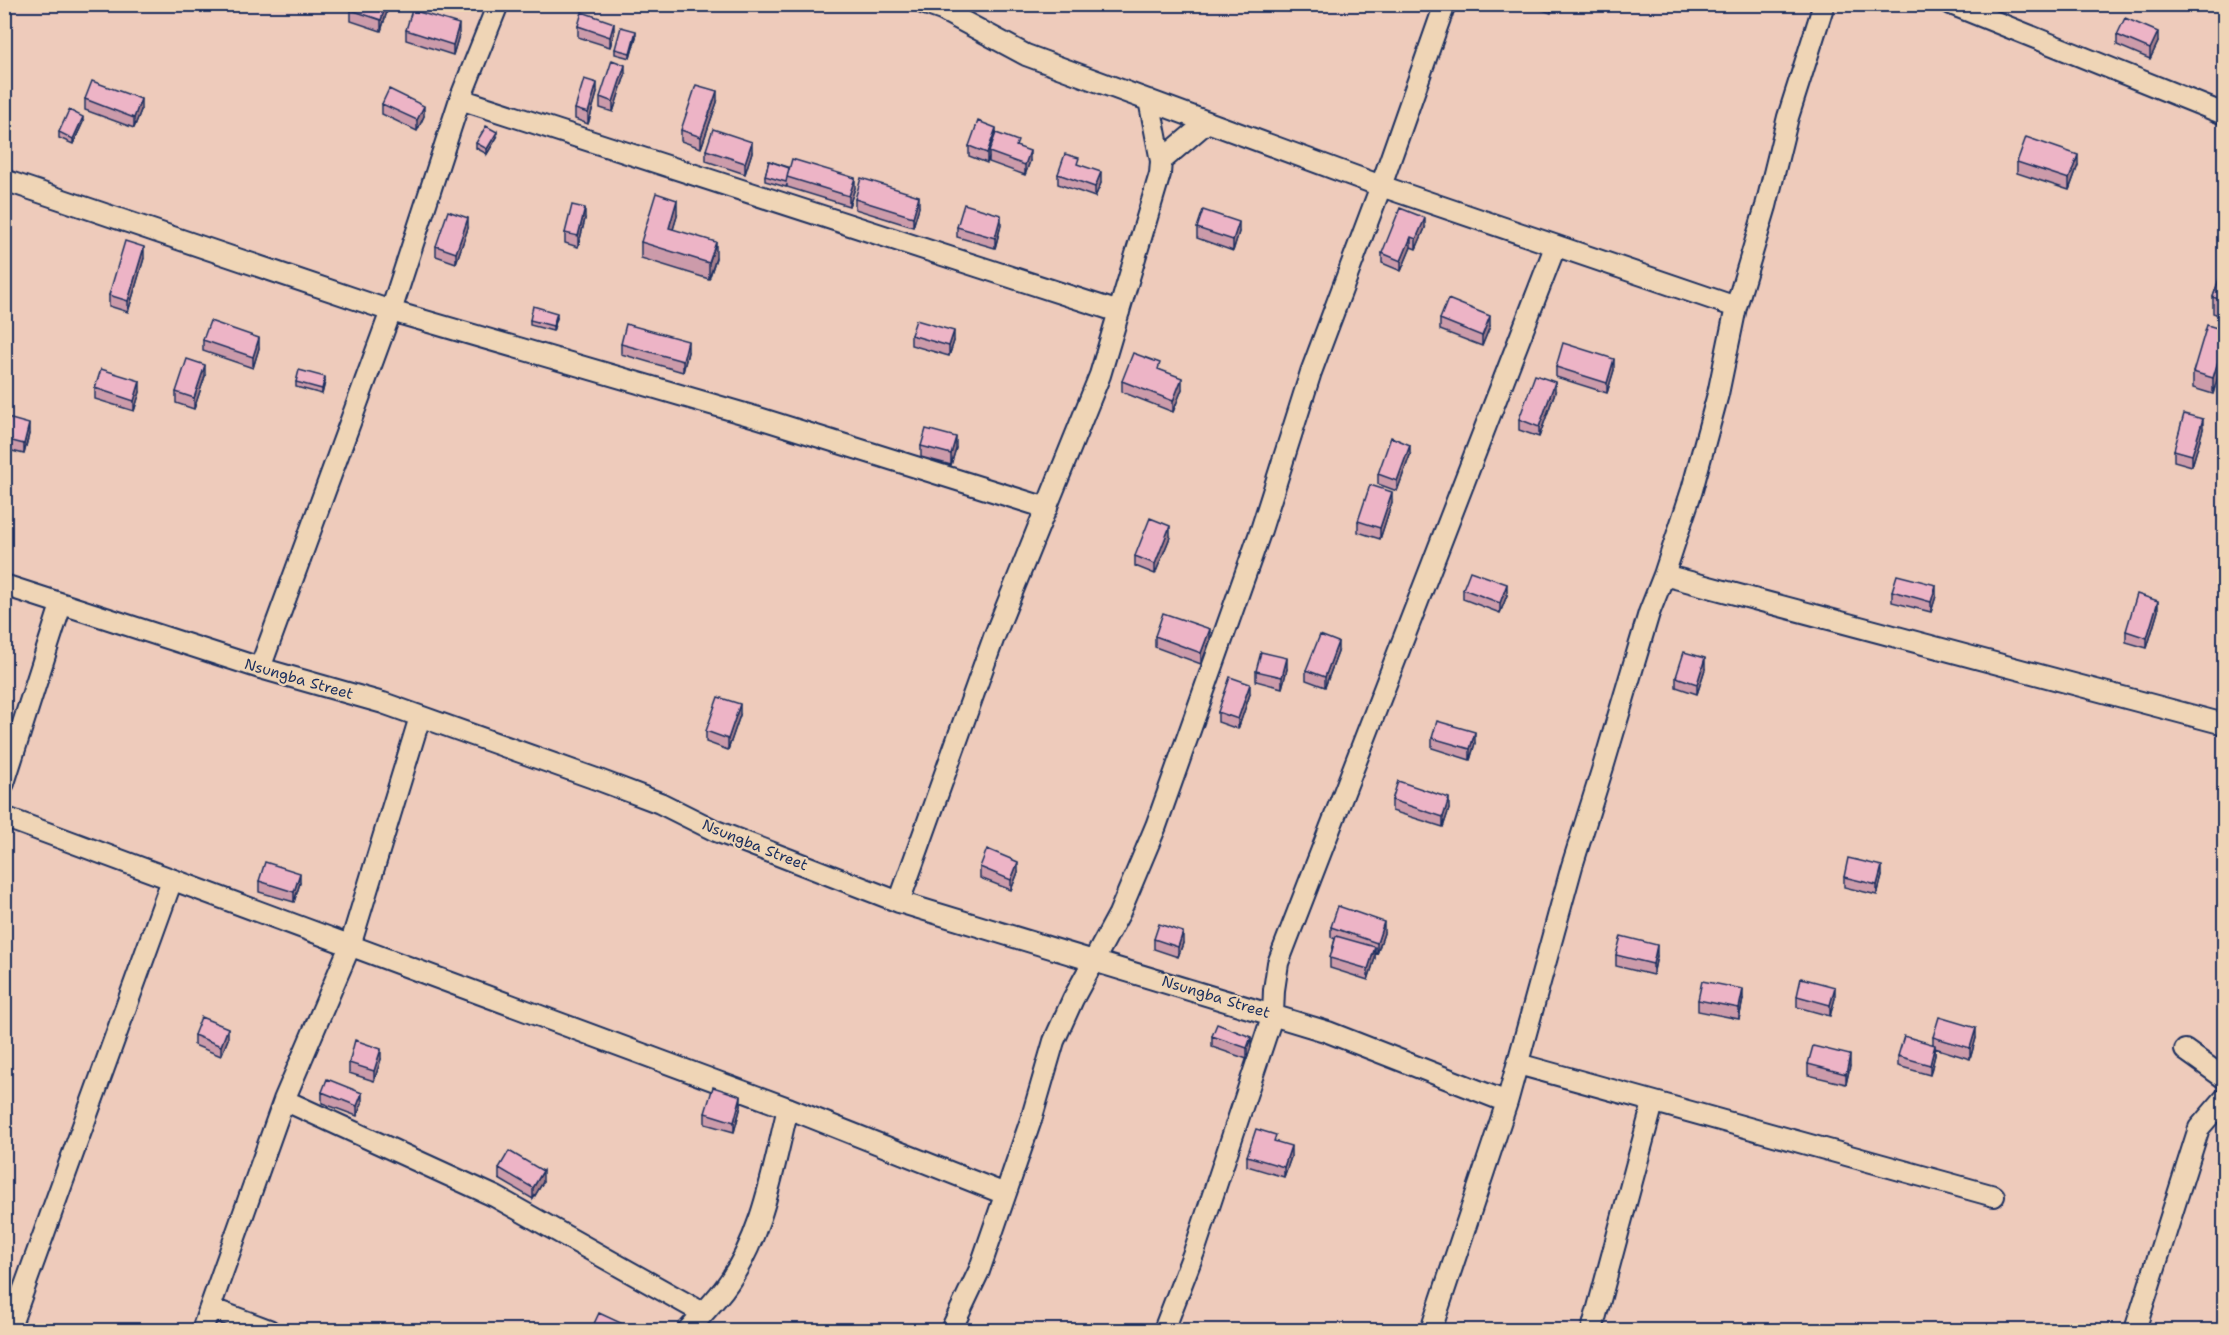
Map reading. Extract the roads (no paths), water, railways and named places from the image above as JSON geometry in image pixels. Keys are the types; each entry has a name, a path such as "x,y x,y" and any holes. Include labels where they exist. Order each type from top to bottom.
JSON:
{"street":[{"path":"260,668 391,311 459,99 498,4"},
{"path":"925,4 942,9 1026,55 1381,186 1736,307"},
{"path":"951,1330 979,1271 1031,1120 1054,1041 1073,999 1119,914 1156,826 1261,530 1311,372 1381,186 1445,4"},
{"path":"1431,1330 1507,1102 1572,866 1649,613 1692,490 1718,394 1736,307 1766,206 1788,117 1824,4"},
{"path":"1950,4 2224,114"},
{"path":"459,99 1119,312"},
{"path":"899,902 994,637 1100,375 1160,174 1161,161 1149,100"},
{"path":"1161,161 1207,122"},
{"path":"4,180 391,311 759,418 1047,508"},
{"path":"1164,1330 1194,1252 1273,1014 1278,963 1555,247"},
{"path":"1664,575 2224,724"},
{"name":"Nsungba Street","path":"4,585 260,668 383,703 660,803 716,831 899,902 1328,1032 1507,1102"},
{"path":"4,783 61,605"},
{"path":"202,1330 284,1100 350,946 420,717"},
{"path":"4,817 788,1108 1005,1194"},
{"path":"9,1330 172,880"},
{"path":"2185,1050 2224,1077"},
{"path":"1518,1064 1994,1196"},
{"path":"2135,1330 2199,1128 2224,1099"},
{"path":"284,1100 496,1197 703,1313"},
{"path":"1592,1330 1653,1103"},
{"path":"688,1330 724,1288 761,1217 788,1108"},
{"path":"210,1308 269,1330"}]}
